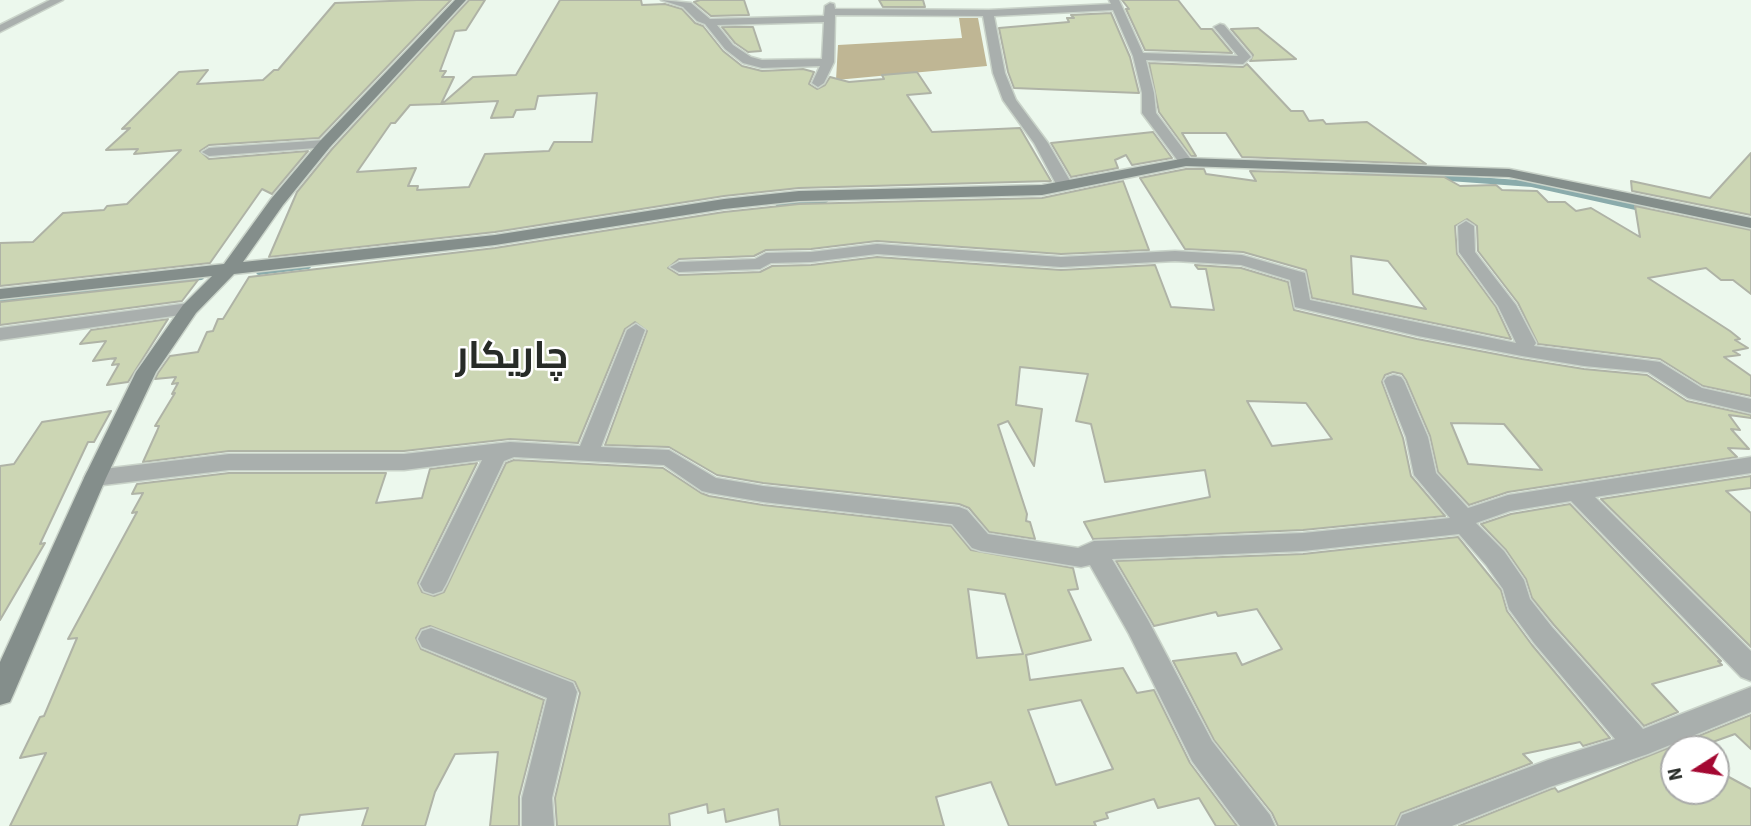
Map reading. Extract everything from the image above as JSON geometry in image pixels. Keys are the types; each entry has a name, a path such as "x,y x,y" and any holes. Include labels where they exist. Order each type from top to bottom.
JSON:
{"street":[{"path":"0,29 58,0"},
{"path":"0,693 95,478 146,372 189,309 231,267 277,202 325,144 461,0"},
{"path":"666,0 687,5 701,19 709,22 829,10 989,13 1116,3 1139,56 1148,93 1149,113 1186,162"},
{"path":"818,83 828,62 829,10"},
{"path":"989,13 987,20 999,73 1010,100 1041,143 1064,184"},
{"path":"709,22 729,47 747,60 762,64 828,62"},
{"path":"1139,56 1243,60 1245,57 1220,27"},
{"path":"209,152 325,144"},
{"path":"0,294 495,240 736,202 799,196 1042,190 1186,162 1509,173 1751,223"},
{"path":"1466,226 1467,252 1507,305 1526,343 1522,350"},
{"path":"679,267 760,264 766,258 811,257 877,248 1061,262 1175,256 1242,260 1299,277 1301,303 1522,350 1584,360 1653,366 1695,393 1751,406"},
{"path":"0,334 189,309"},
{"path":"588,452 636,330"},
{"path":"1394,382 1417,437 1425,475 1495,558 1515,587 1518,602 1543,635 1638,745"},
{"path":"95,478 229,462 404,462 510,449 669,457 710,485 959,516 981,542 1081,558 1094,550 1303,542 1396,534 1463,521 1508,503 1751,465"},
{"path":"433,583 495,456 510,449"},
{"path":"1576,492 1751,669"},
{"path":"1094,550 1139,628 1202,751 1259,826"},
{"path":"432,639 563,692 537,798 538,826"},
{"path":"1413,826 1548,774 1638,745 1751,699"}],"shaded area":[{"path":"959,18 978,18 987,66 836,80 838,45 962,38"}],"building":[{"path":"451,0 319,138 209,145 200,151 209,159 308,151 272,194 262,189 210,263 0,286 0,243 33,242 63,213 104,210 107,206 127,204 181,150 134,154 138,149 106,150 130,128 122,129 179,72 208,70 197,84 263,80 274,70 278,70 335,3"},
{"path":"469,0 485,0 466,30 455,31 440,71 446,71 442,77 454,77 441,104 410,105 395,123 391,123 357,172 416,168 408,186 418,186 417,190 469,187 485,154 549,151 554,142 592,142 597,93 538,96 535,109 516,110 513,117 491,118 498,101 442,104 473,77 516,75 560,0 641,0 642,5 665,4 682,9 695,23 703,26 723,51 742,66 762,71 803,69 814,72 809,84 817,89 825,85 830,77 849,82 884,79 882,75 917,72 931,93 907,95 932,132 1020,128 1051,181 799,188 724,196 495,232 269,257 297,192 332,149"},
{"path":"744,0 749,15 711,16 694,2"},
{"path":"879,0 923,0 925,7 883,7"},
{"path":"1122,0 1178,0 1201,29 1212,29 1232,53 1145,50 1126,9 1129,9"},
{"path":"1111,13 1130,57 1139,93 1014,88 999,28 1069,22 1067,18 1074,18 1071,15"},
{"path":"722,27 753,27 761,51 748,52 735,43"},
{"path":"1258,28 1296,59 1250,61 1253,55 1231,29"},
{"path":"1149,63 1243,67 1247,64 1291,111 1303,111 1309,121 1323,120 1326,124 1367,122 1426,164 1242,157 1226,133 1182,133 1196,156 1191,156 1159,112"},
{"path":"1153,132 1172,158 1132,165 1126,155 1115,160 1118,168 1071,177 1051,143"},
{"path":"1751,153 1751,215 1632,191 1631,181 1710,198"},
{"path":"1186,169 1204,169 1206,174 1256,181 1250,171 1444,177 1460,186 1496,185 1502,190 1537,191 1548,202 1565,202 1576,211 1591,208 1640,237 1635,206 1751,230 1751,294 1733,280 1721,280 1706,268 1648,278 1730,331 1740,339 1735,340 1748,348 1733,351 1740,355 1724,357 1751,376 1751,396 1703,386 1660,359 1538,344 1518,303 1478,251 1477,226 1467,219 1455,226 1457,254 1496,307 1511,339 1312,298 1306,270 1243,252 1185,249 1140,178","holes":["1351,256 1388,261 1426,309 1353,294"]},
{"path":"1123,181 1149,250 1061,254 877,241 811,249 766,250 754,256 679,259 668,268 679,275 760,272 772,266 811,265 877,257 1061,270 1155,265 1171,307 1214,310 1206,269 1198,269 1195,265 1241,268 1288,282 1294,310 1417,339 1522,359 1647,375 1687,401 1751,415 1751,418 1729,415 1740,430 1731,429 1749,449 1728,448 1737,457 1508,492 1469,505 1438,472 1430,436 1406,380 1402,374 1393,372 1385,375 1382,382 1403,438 1411,476 1445,516 1303,530 1093,539 1084,522 1210,497 1205,470 1105,482 1091,424 1076,421 1088,374 1020,367 1016,405 1042,409 1034,466 1008,421 998,425 1027,514 1026,521 1030,522 1035,539 989,532 969,508 959,504 763,483 717,475 669,447 605,445 647,331 635,322 625,329 578,443 510,439 404,451 229,451 143,462 159,426 155,426 178,383 172,384 176,377 155,379 158,373 170,356 198,352 207,332 213,331 218,319 223,319 249,277 495,248 724,212 799,204 1042,198","holes":["1247,401 1306,403 1332,439 1272,446","1451,423 1504,424 1542,470 1468,464"]},
{"path":"198,280 182,301 0,325 0,302"},
{"path":"168,319 128,382 107,385 119,364 112,365 116,358 93,361 106,341 80,344 91,330"},
{"path":"111,411 94,442 88,442 40,544 45,543 0,620 0,466 14,464 42,422"},
{"path":"514,460 663,468 709,496 763,505 951,526 971,550 1073,568 1078,589 1068,590 1091,640 1026,655 1030,680 1123,668 1137,693 1154,690 1190,763 1237,826 1216,826 1199,798 1158,808 1154,799 1106,813 1108,818 1094,822 1096,826 1009,826 991,782 936,797 944,826 780,826 778,809 726,822 724,809 708,813 707,804 669,814 670,826 557,826 555,798 580,693 575,682 430,626 421,629 416,638 421,649 544,700 519,797 519,826 490,826 498,752 455,754 435,792 425,826 362,826 368,808 300,815 297,826 10,826 46,753 20,758 40,717 44,716 77,638 68,639 137,512 132,513 143,493 132,494 137,484 229,473 386,473 376,503 422,498 430,469 477,463 418,583 422,592 434,596 444,592 506,463","holes":["968,589 1005,594 1023,654 977,658","1081,700 1113,769 1056,785 1028,710"]},
{"path":"1751,476 1751,488 1726,491 1751,513 1751,647 1601,499"},
{"path":"1570,504 1721,661 1718,661 1722,665 1652,684 1678,712 1644,726 1532,598 1526,579 1506,550 1481,524 1511,514"},
{"path":"1458,537 1501,590 1507,611 1532,645 1610,738 1583,746 1580,742 1523,754 1532,763 1401,813 1395,826 1278,826 1272,813 1214,740 1173,661 1236,653 1242,665 1282,649 1257,609 1218,616 1216,612 1154,626 1116,561 1303,554"},
{"path":"1751,715 1751,749 1735,734 1701,735"},
{"path":"1660,751 1660,805 1730,805 1730,778 1751,789 1751,826 1459,826 1551,789 1555,788 1558,792"}],"waterway":[{"path":"1353,171 1532,184 1645,209"},
{"path":"778,203 825,200"},
{"path":"1712,222 1751,229"},
{"path":"259,272 308,266"},
{"path":"0,301 201,277"}],"district":[{"name":"چاریکار","path":"512,360"}]}
